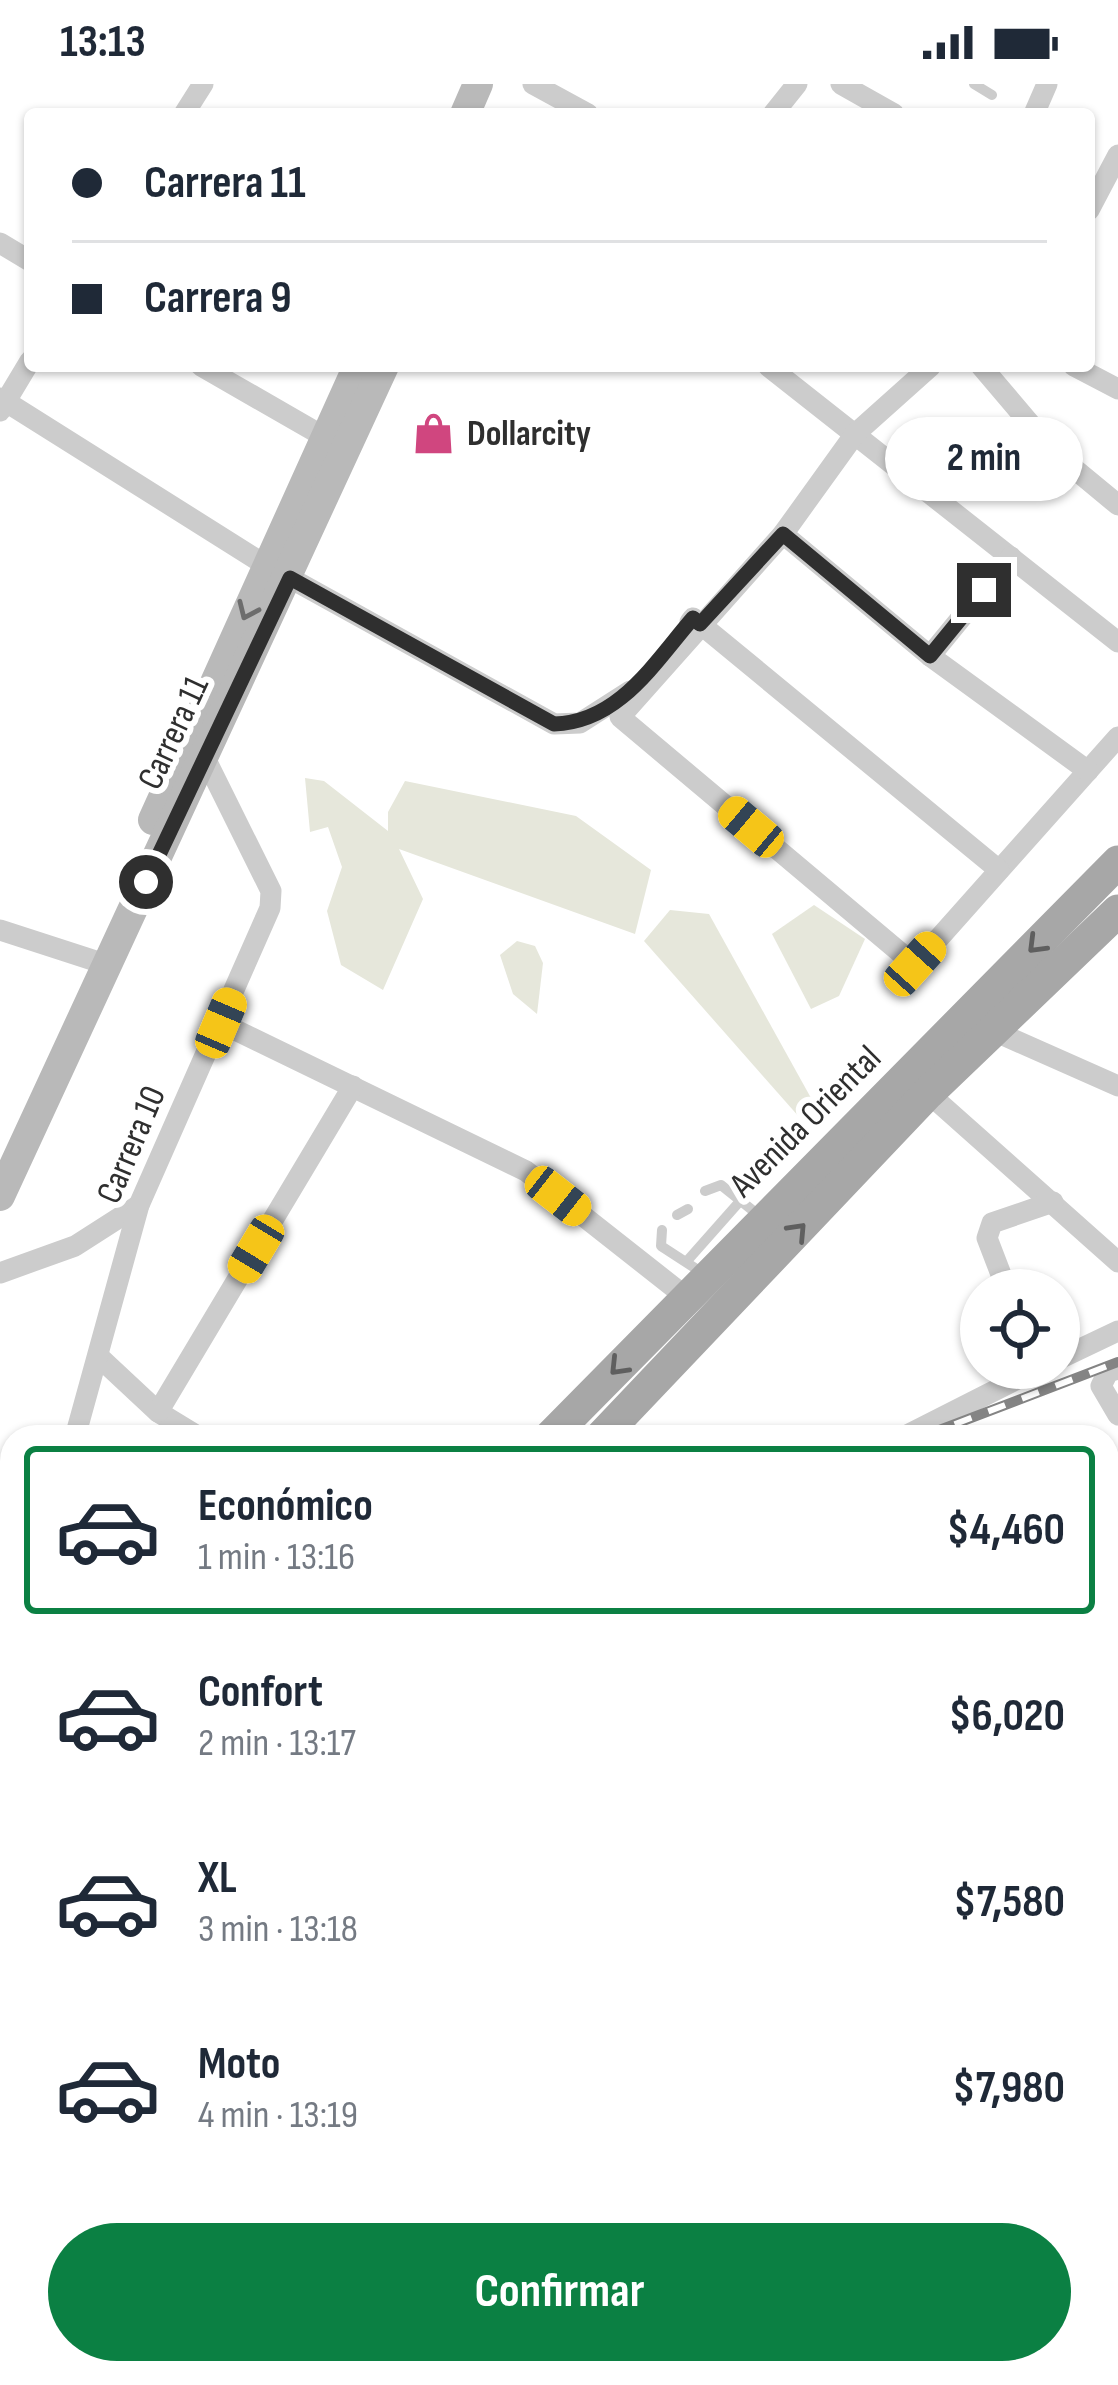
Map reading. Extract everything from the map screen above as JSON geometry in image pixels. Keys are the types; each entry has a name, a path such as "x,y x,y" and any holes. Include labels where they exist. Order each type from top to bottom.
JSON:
{"main road":[{"name":"Carrera 11","path":"335,445 356,372"},
{"name":"Carrera 11","path":"0,1196 99,962 335,445 380,372"},
{"name":"Carrera 11","path":"0,1155 205,758 278,572"},
{"name":"Avenida Oriental","path":"561,1425 752,1209 1118,862"},
{"name":"Avenida Oriental","path":"612,1425 928,1093 1118,911"}],"street":[{"path":"533,84 577,108"},
{"path":"777,108 797,84"},
{"path":"841,84 873,92"},
{"path":"1095,198 1118,155"},
{"path":"24,371 2,403 278,572 554,724 580,723 621,701 693,618 999,870"},
{"path":"211,372 335,445"},
{"path":"776,372 1118,642"},
{"path":"924,372 855,434 783,534 620,717 915,964 1118,737"},
{"path":"986,372 1054,452 1118,506"},
{"path":"1085,372 1118,389"},
{"path":"783,534 930,656 1088,771"},
{"path":"930,656 1011,557"},
{"name":"Carrera 10","path":"78,1425 139,1205 270,908 271,891 205,758"},
{"path":"0,930 99,962"},
{"path":"221,1023 526,1171 693,1278"},
{"path":"996,1032 1118,1086"},
{"path":"158,1412 353,1086"},
{"path":"928,1093 1118,1262"},
{"path":"999,1269 987,1238 992,1223 1053,1202"},
{"path":"0,1273 75,1246 139,1205"},
{"path":"1080,1348 1118,1330"},
{"path":"98,1356 158,1412 179,1425"},
{"path":"1118,1369 1108,1372 1101,1386 1118,1415"},
{"path":"926,1425 997,1389"}],"lane":[{"path":"974,84 992,95"},
{"path":"705,1191 721,1185 752,1209"},
{"path":"662,1230 661,1246 693,1278"}],"shaded area":[{"path":"305,778 324,781 388,831 388,812 405,781 576,816 651,870 635,934 399,849 423,899 383,990 341,965 327,911 342,867 328,827 310,832"},
{"path":"814,905 865,939 839,996 811,1009 772,934"},
{"path":"670,910 709,914 811,1098 800,1118 644,941"},
{"path":"517,941 535,946 543,963 537,1014 513,994 500,955"}],"railway":[{"path":"953,1425 1118,1362"}],"place":[{"name":"Dollarcity","path":"433,434"}],"route":[{"path":"146,882 290,578 554,724 580,723 621,701 693,618 700,624 783,534 930,656 984,590"}]}
